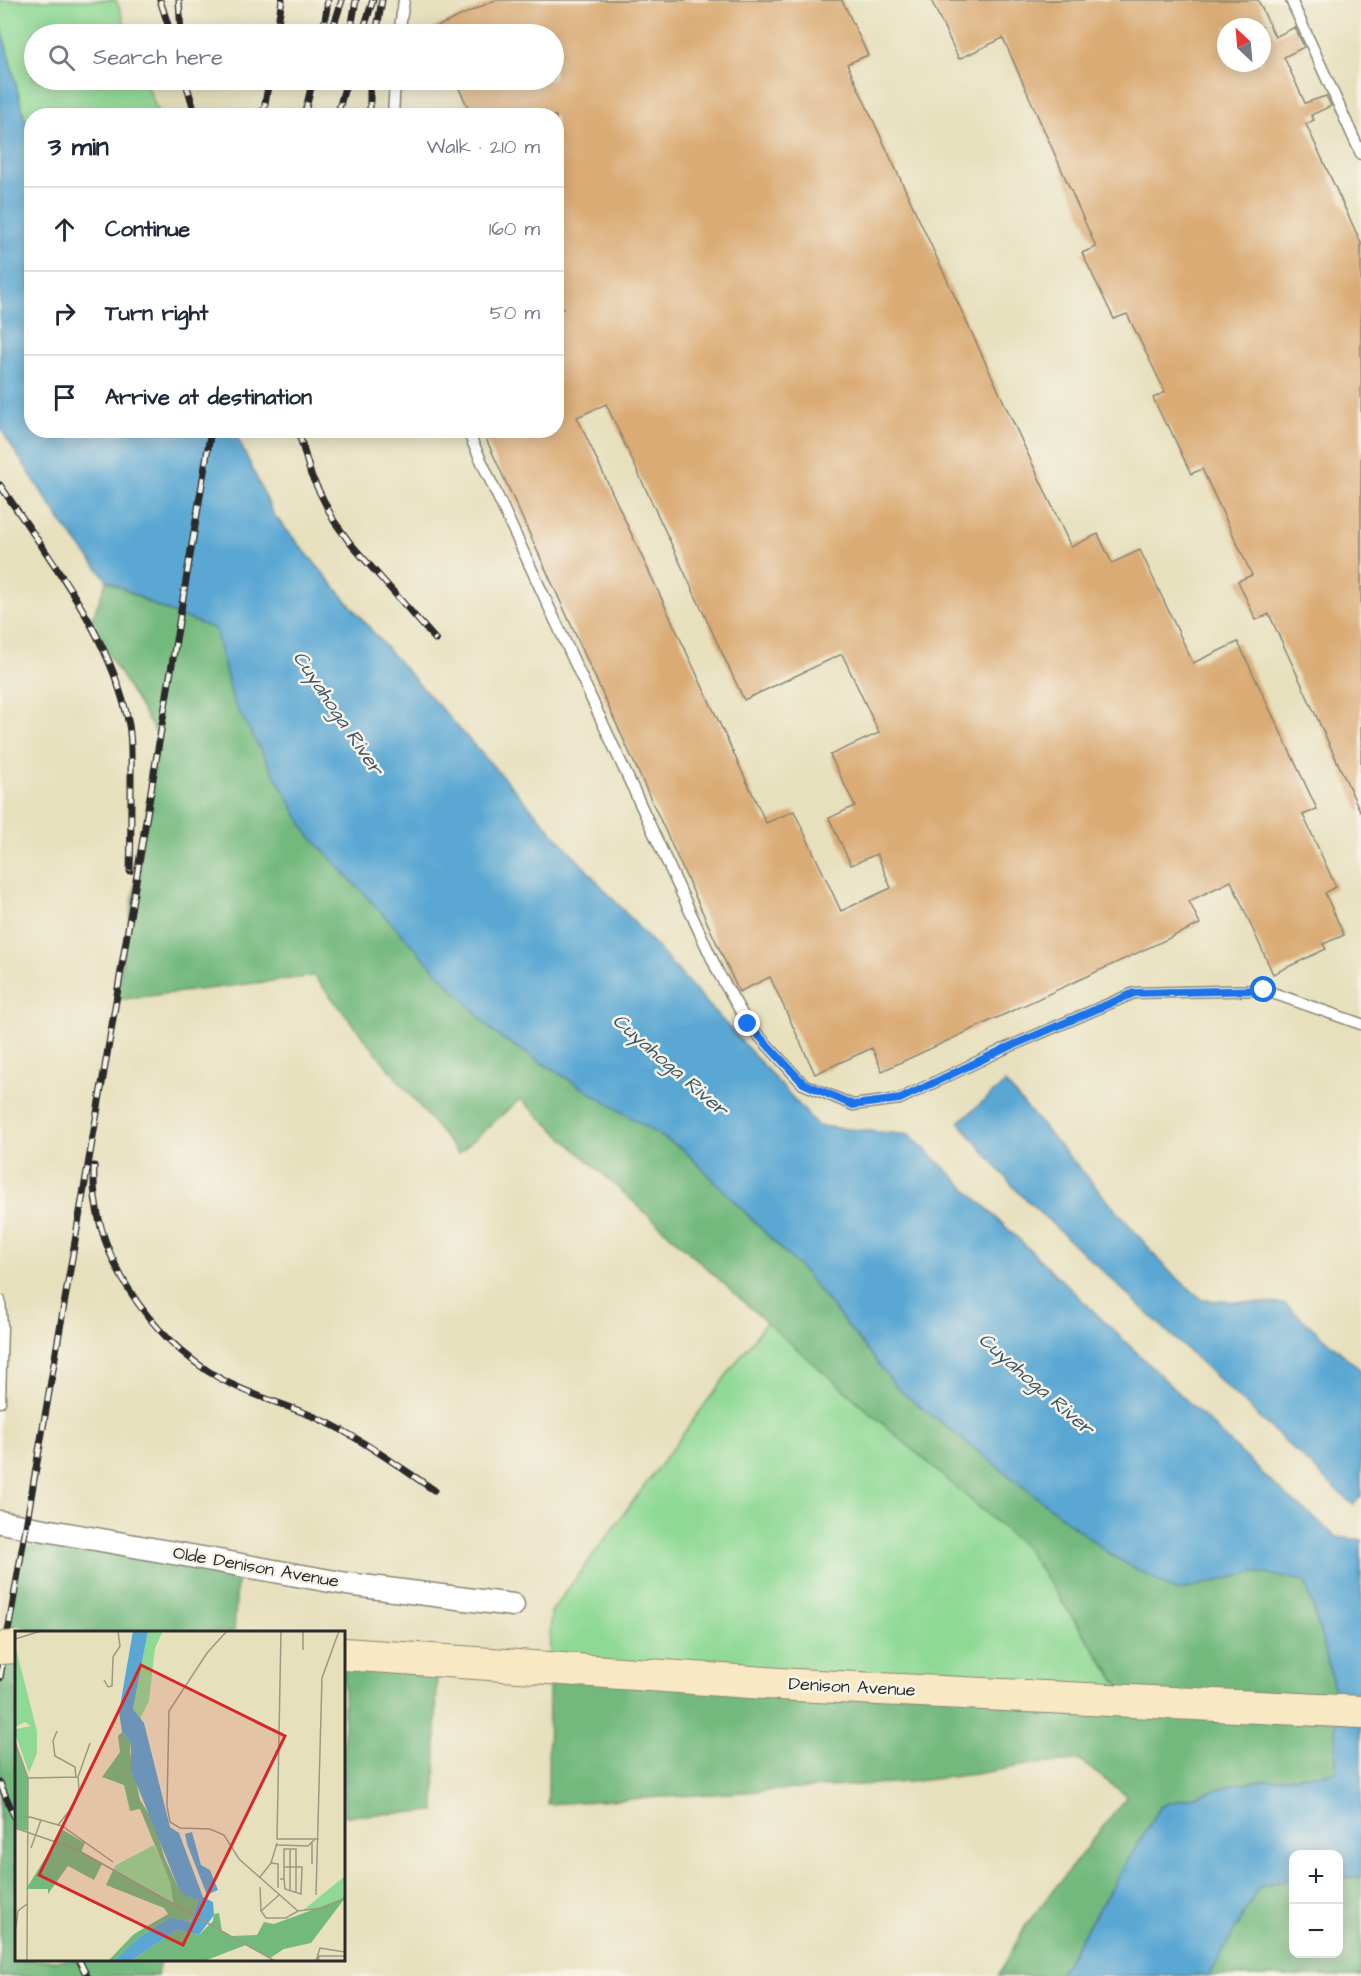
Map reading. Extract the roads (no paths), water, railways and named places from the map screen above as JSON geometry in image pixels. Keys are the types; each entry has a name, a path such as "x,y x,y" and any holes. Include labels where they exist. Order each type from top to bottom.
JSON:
{"main road":[{"path":"0,1648 15,1647"},
{"name":"Denison Avenue","path":"345,1654 795,1685 1361,1712"}],"street":[{"name":"Olde Denison Avenue","path":"0,1522 347,1584 513,1605"}],"lane":[{"path":"400,24 404,0"},
{"path":"1291,0 1361,154"},
{"path":"393,108 394,90"},
{"path":"471,438 719,974 748,1024 803,1083 853,1105 900,1099 1004,1049 1134,993 1264,990 1361,1024"},
{"path":"0,1300 2,1326 0,1402"}],"water":[{"name":"Cuyahoga River","path":"0,22 24,116 24,438 238,438 274,515 390,652 818,1126 910,1135 1281,1491 1337,1537 1361,1540 1361,1877 1343,1877 1343,1850 1289,1850 1289,1880 1259,1887 1209,1976 1058,1976 1161,1806 1235,1784 1336,1772 1336,1697 1305,1581 1255,1572 1176,1591 1111,1555 899,1390 805,1273 684,1150 495,1034 308,834 233,701 215,629 160,608 107,580 64,526 0,425"},
{"path":"1005,1083 1170,1272 1203,1300 1285,1304 1361,1370 1361,1496 1353,1505 1017,1191 959,1122"}],"railway":[{"path":"160,0 168,24"},
{"path":"179,0 180,24"},
{"path":"278,24 282,0"},
{"path":"324,24 328,0"},
{"path":"334,24 342,0"},
{"path":"352,24 356,0"},
{"path":"365,24 373,0"},
{"path":"378,24 382,0"},
{"path":"188,90 194,108"},
{"path":"264,108 267,90"},
{"path":"306,108 310,90"},
{"path":"339,108 344,90"},
{"path":"370,90 370,108"},
{"path":"0,1678 210,438"},
{"path":"300,438 311,475 334,521 350,543 436,640"},
{"path":"0,485 76,599 108,660 120,692 129,725 131,745 130,871"},
{"path":"94,1166 95,1198 102,1229 113,1260 129,1289 148,1316 170,1340 194,1362 221,1379 334,1426 372,1448 434,1490"},
{"path":"0,1783 15,1818"},
{"path":"80,1961 87,1976"}]}
